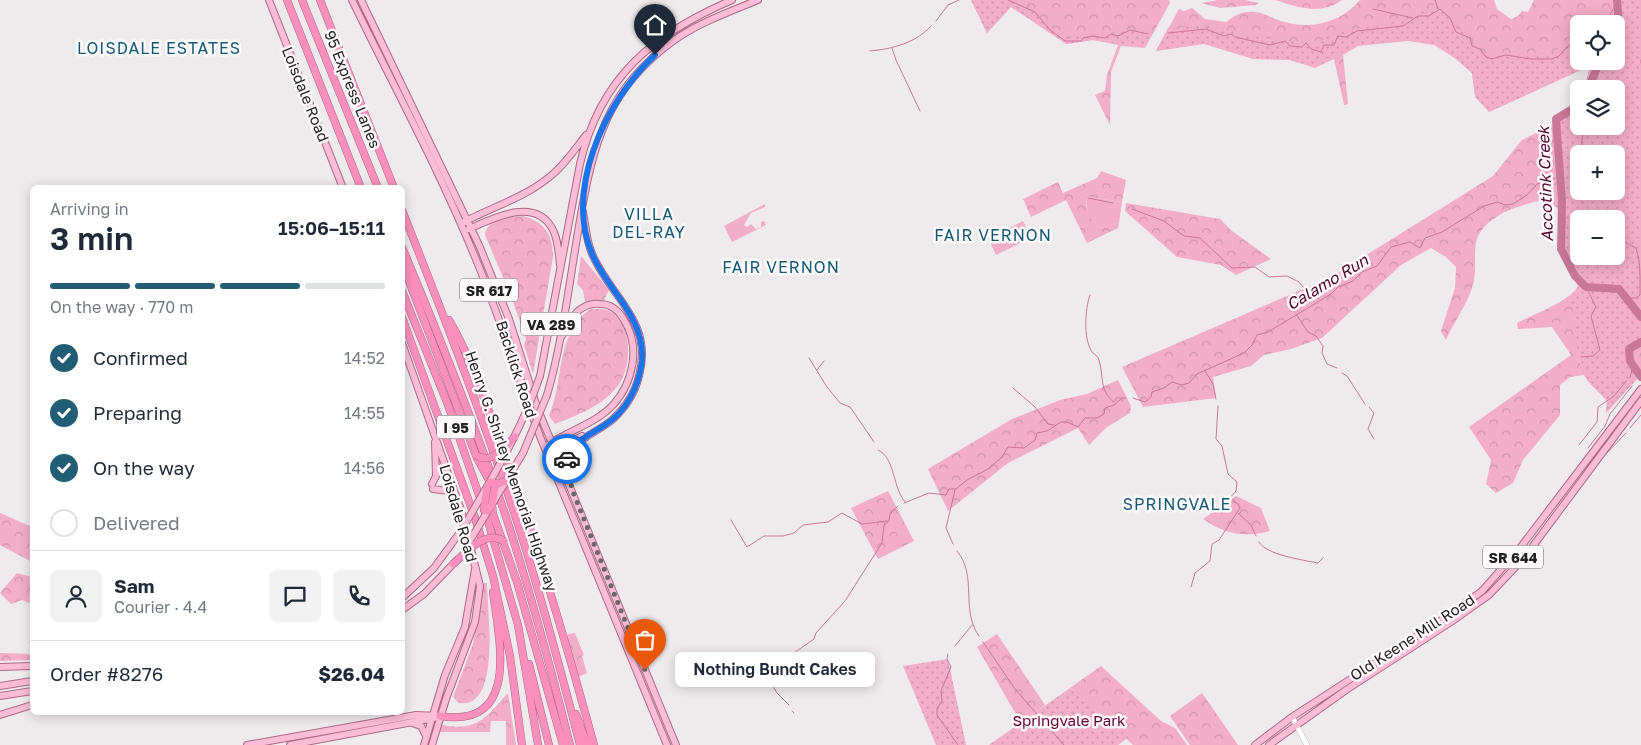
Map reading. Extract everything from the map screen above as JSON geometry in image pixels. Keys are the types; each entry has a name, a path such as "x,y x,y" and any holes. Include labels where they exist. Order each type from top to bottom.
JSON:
{"highway":[{"path":"287,0 361,185"},
{"name":"95 Express Lanes","path":"302,0 377,185"},
{"path":"320,0 393,185"},
{"path":"367,160 373,185"},
{"name":"Henry G. Shirley Memorial Highway","path":"405,218 439,303 512,505 544,606 580,745"},
{"path":"405,254 459,386 505,514 540,630 570,745"},
{"path":"405,271 475,452 490,483 490,511 505,543 563,745"},
{"name":"I 95","path":"405,298 448,405 477,487 509,590 523,648 538,745"},
{"path":"439,303 461,342 514,479 553,601 594,745"},
{"path":"405,325 475,518 489,564 505,632 522,745"},
{"path":"475,452 482,459 492,458 515,438"},
{"path":"490,483 497,471"},
{"path":"490,483 506,481"},
{"path":"474,509 490,511"},
{"path":"483,520 490,511"},
{"path":"453,564 481,540 496,537 505,543"},
{"path":"440,716 457,718 478,713 489,704 498,688 500,656 489,564"},
{"path":"523,648 534,677 549,745"},
{"path":"564,681 587,745"}],"main road":[{"name":"Loisdale Road","path":"269,0 342,185"},
{"name":"Backlick Road","path":"352,0 464,231 498,312 522,388 546,450 667,745"},
{"name":"Backlick Road","path":"360,0 468,220 505,309 531,391 676,745"},
{"name":"VA 289","path":"497,471 515,438 540,376 580,164 591,128 612,89 647,49 683,23 732,0"},
{"name":"VA 289","path":"490,511 528,442 547,395 597,139 613,106 635,76 655,55 679,37 698,26 758,0"},
{"path":"461,224 518,197 543,182 563,164 591,128"},
{"path":"573,492 567,469 567,458 579,441 612,419 630,399 640,374 642,351 640,336 632,315 593,256 582,208"},
{"path":"464,231 513,212 525,212 539,216 547,222 554,232 561,271"},
{"path":"546,450 594,420 609,408 625,387 633,358 632,336 626,322 616,310 603,304 589,305 578,311 558,342"},
{"path":"498,312 505,309"},
{"name":"Loisdale Road","path":"405,352 456,497 480,586 477,615 440,716 432,745"},
{"name":"Old Keene Mill Road","path":"1269,745 1296,725 1471,609 1499,586 1524,558 1639,400 1641,389"},
{"name":"Old Keene Mill Road","path":"1255,745 1292,717 1446,617 1482,591 1520,548 1639,400"},
{"path":"434,431 436,476 433,486 451,492 456,497"},
{"path":"553,446 592,432"},
{"path":"405,596 439,562 490,483"},
{"path":"405,608 414,602 453,564 483,520"},
{"name":"Loisdale Road","path":"424,745 445,675 465,627 475,569"},
{"path":"0,668 30,666"},
{"path":"0,686 30,681"},
{"path":"0,696 30,691"},
{"path":"0,715 30,706"},
{"path":"247,745 416,715 432,717"},
{"path":"290,745 440,716"},
{"path":"410,722 421,726 426,736"}],"street":[{"path":"1292,717 1307,745"}],"green space":[{"path":"971,0 1169,0 1170,3 1145,48 1121,46 1111,72 1110,125 1095,95 1105,91 1107,75 1118,45 1093,40 1067,44 1011,7 987,33"},
{"path":"971,0 1011,0 1019,3 1066,39 1089,34 1154,30 1144,47 1092,40 1066,44 1011,7 987,33"},
{"path":"1218,0 1245,0 1259,3 1220,8 1201,3"},
{"path":"1275,0 1342,0 1325,8 1309,9"},
{"path":"1360,0 1494,0 1497,9 1511,19 1518,16 1522,11 1528,12 1534,0 1641,0 1641,374 1606,413 1607,401 1584,375 1570,377 1560,385 1560,415 1523,460 1513,483 1496,493 1486,484 1491,460 1469,427 1571,355 1552,327 1518,329 1517,323 1560,302 1575,291 1578,286 1558,247 1559,210 1548,199 1507,211 1489,222 1482,230 1476,243 1473,285 1468,299 1446,340 1441,331 1455,288 1456,267 1446,257 1431,248 1401,265 1322,338 1291,349 1264,355 1251,366 1213,377 1216,398 1143,407 1122,367 1331,277 1493,176 1522,140 1552,125 1570,112 1570,135 1625,135 1625,80 1586,80 1589,70 1625,70 1625,15 1570,15 1570,70 1581,70 1489,112 1475,97 1472,73 1456,59 1434,45 1408,41 1358,46 1343,55 1348,104 1344,105 1334,59 1315,68 1290,60 1253,59 1204,44 1156,51 1179,9 1184,11 1192,8 1205,19 1226,22 1239,14 1255,12 1281,21 1305,25 1325,22 1344,14"},
{"path":"1615,0 1641,0 1641,339 1631,356 1638,378 1606,413 1607,401 1588,381 1579,358 1574,317 1569,297 1578,286 1558,247 1559,210 1552,125 1570,112 1570,135 1625,135 1625,80 1587,80 1590,70 1625,70 1625,15 1615,15"},
{"path":"1435,4 1487,57 1547,53 1570,45 1570,70 1580,70 1489,112 1475,96 1472,73 1456,58 1434,44 1408,40 1358,45 1314,67 1290,59 1252,58 1204,43 1156,51 1168,28 1204,26 1315,46 1333,33 1390,23"},
{"path":"1101,171 1126,180 1122,202 1087,197 1087,211 1101,228 1119,223 1118,228 1087,243 1066,200 1031,217 1023,199 1058,182 1063,193 1097,178"},
{"path":"1087,197 1122,202 1119,223 1101,228 1093,221 1087,211"},
{"path":"1126,203 1220,219 1232,231 1271,259 1236,275 1221,265 1177,257 1125,211"},
{"path":"765,204 765,207 751,213 744,225 747,227 751,224 756,229 761,227 761,222 764,221 766,225 732,242 724,226"},
{"path":"523,216 537,222 546,230 553,249 533,374 524,345 526,339 511,296 485,235 487,229 494,221"},
{"path":"1023,221 1031,238 996,255 988,238"},
{"path":"581,256 609,290 604,300 585,301 583,290 577,284"},
{"path":"591,309 608,310 620,320 627,339 628,360 626,370 617,387 604,400 588,410 555,424 549,416 554,403 566,343 580,318"},
{"path":"1118,380 1131,406 1130,413 1107,427 1089,445 1078,428 1008,463 948,511 928,469 1012,419 1060,400 1087,394"},
{"path":"888,491 914,541 878,559 851,508"},
{"path":"1236,496 1261,508 1270,531 1252,534 1235,533 1219,528 1203,519"},
{"path":"0,513 30,526 30,561 0,545"},
{"path":"17,573 30,576 30,603 22,600 11,604 0,593"},
{"path":"484,583 487,583 489,633 487,674 482,691 473,701 459,703 453,697 473,644"},
{"path":"575,633 584,655 582,656 587,673 578,677 567,637 568,634"},
{"path":"997,634 1045,705 1021,723 977,647"},
{"path":"0,653 30,654 30,660 0,661"},
{"path":"948,659 966,745 936,745 903,666"},
{"path":"1101,666 1161,721 1175,728 1187,745 1133,745 1070,688"},
{"name":"Springvale Park","path":"1070,688 1129,737 1118,745 989,745"},
{"path":"508,693 516,745 506,745 506,721 491,721 490,732 438,732 442,725 455,727 474,724 487,715"},
{"path":"1202,693 1238,745 1190,745 1170,716"}],"waterway":[{"path":"936,21 948,5 959,0"},
{"path":"1008,0 1035,12 1049,29 1065,41 1081,41 1083,38 1093,36 1105,38 1111,34 1118,36 1130,30 1148,34"},
{"path":"1435,0 1438,9"},
{"name":"Accotink Creek","path":"1617,0 1618,15"},
{"path":"1610,15 1617,2"},
{"path":"1373,9 1413,18"},
{"path":"1168,33 1206,29 1224,36 1231,34 1235,37 1270,45 1285,41 1290,46 1302,47 1306,43 1311,49 1321,52 1324,45 1334,45 1338,36 1346,37 1357,31 1403,26 1418,16 1429,16 1440,9 1450,18 1456,32 1470,38 1472,46 1480,49 1485,56 1491,59 1506,55 1530,59 1552,59 1559,56 1570,45"},
{"path":"870,51 887,49 911,41 931,26"},
{"path":"892,48 920,111"},
{"name":"Accotink Creek","path":"1592,80 1596,70"},
{"name":"Accotink Creek","path":"1570,110 1556,119 1562,202 1561,249 1575,276 1586,287 1619,289 1641,317"},
{"path":"1582,135 1582,145"},
{"name":"Calamo Run","path":"1133,398 1145,402 1151,397 1152,392 1164,388 1172,382 1182,385 1189,383 1197,374 1244,353 1252,345 1257,335 1268,332 1331,294 1338,287 1353,281 1362,272 1377,266 1391,247 1410,242 1420,248 1425,238 1442,232 1484,206 1498,202 1505,205 1513,204 1527,195 1537,184 1551,181 1560,175"},
{"path":"1088,198 1113,203"},
{"path":"1132,209 1164,221 1184,236 1200,238 1232,268 1255,267 1269,277 1287,276 1299,282 1309,294 1319,299"},
{"path":"1625,241 1636,248 1640,277 1640,295 1636,298 1628,298"},
{"path":"1581,357 1593,356 1600,350 1591,316 1596,307 1586,287"},
{"path":"1090,295 1086,315 1087,339 1092,352 1099,359 1106,393 1114,402"},
{"path":"1296,314 1308,332 1316,336 1323,346 1322,353 1327,364 1337,368"},
{"name":"Accotink Creek","path":"1641,342 1629,349 1630,361 1641,377"},
{"path":"809,358 827,387 840,403 850,407 874,442"},
{"path":"817,370 824,361"},
{"path":"1630,378 1633,366"},
{"path":"1205,371 1213,384 1216,399"},
{"path":"1342,373 1347,376 1365,404"},
{"path":"1579,445 1597,422 1598,407 1614,396 1626,381"},
{"path":"1588,448 1605,426 1610,414 1632,386"},
{"path":"1013,388 1035,407 1048,424 1054,425"},
{"name":"Calamo Run","path":"904,503 929,493 946,495 949,489 956,489 967,480 988,469 1001,458 1008,447 1024,448 1035,440 1037,433 1047,431 1061,422 1067,422 1078,427 1085,418 1097,418 1104,414 1105,408 1114,405 1122,398 1126,398"},
{"path":"1191,587 1195,573 1210,561 1212,544 1219,540 1240,508 1238,504 1229,499 1236,491 1237,482 1228,474 1222,446 1216,439 1218,406"},
{"path":"1369,407 1374,413 1368,429 1374,439"},
{"path":"1630,428 1641,415"},
{"path":"1607,453 1626,433"},
{"path":"878,450 888,460 898,490 906,503"},
{"path":"953,544 946,528 955,490"},
{"name":"Calamo Run","path":"889,520 890,514 898,506"},
{"path":"731,520 747,547 764,536 783,536 794,533 803,525 828,522 842,513 862,524 888,521"},
{"path":"1238,513 1251,525 1256,536"},
{"path":"789,705 777,693 765,673 774,667 785,665 791,655 814,639 816,633 845,601 882,543 884,525 889,521"},
{"path":"1259,542 1263,547 1277,554 1318,563 1323,558"},
{"path":"957,551 967,571 969,604 973,626 979,636"},
{"path":"955,646 972,625"},
{"path":"983,642 1015,689 1064,745"},
{"path":"948,654 947,659 951,667 941,691 942,701 937,709 937,715 958,745"}],"way so far":[{"path":"567,459 566,464 573,492 645,670"}],"place":[{"name":"Nothing Bundt Cakes","path":"645,670"}],"district":[{"name":"LOISDALE ESTATES","path":"159,48"},
{"name":"VILLA DEL-RAY","path":"649,223"},
{"name":"FAIR VERNON","path":"993,235"},
{"name":"FAIR VERNON","path":"781,267"},
{"name":"SPRINGVALE","path":"1177,504"}],"route":[{"path":"567,459 571,450 579,441 608,423 620,412 632,394 640,374 642,363 640,336 629,310 593,256 582,208 591,161 597,139 606,119 626,87 655,55"}]}
